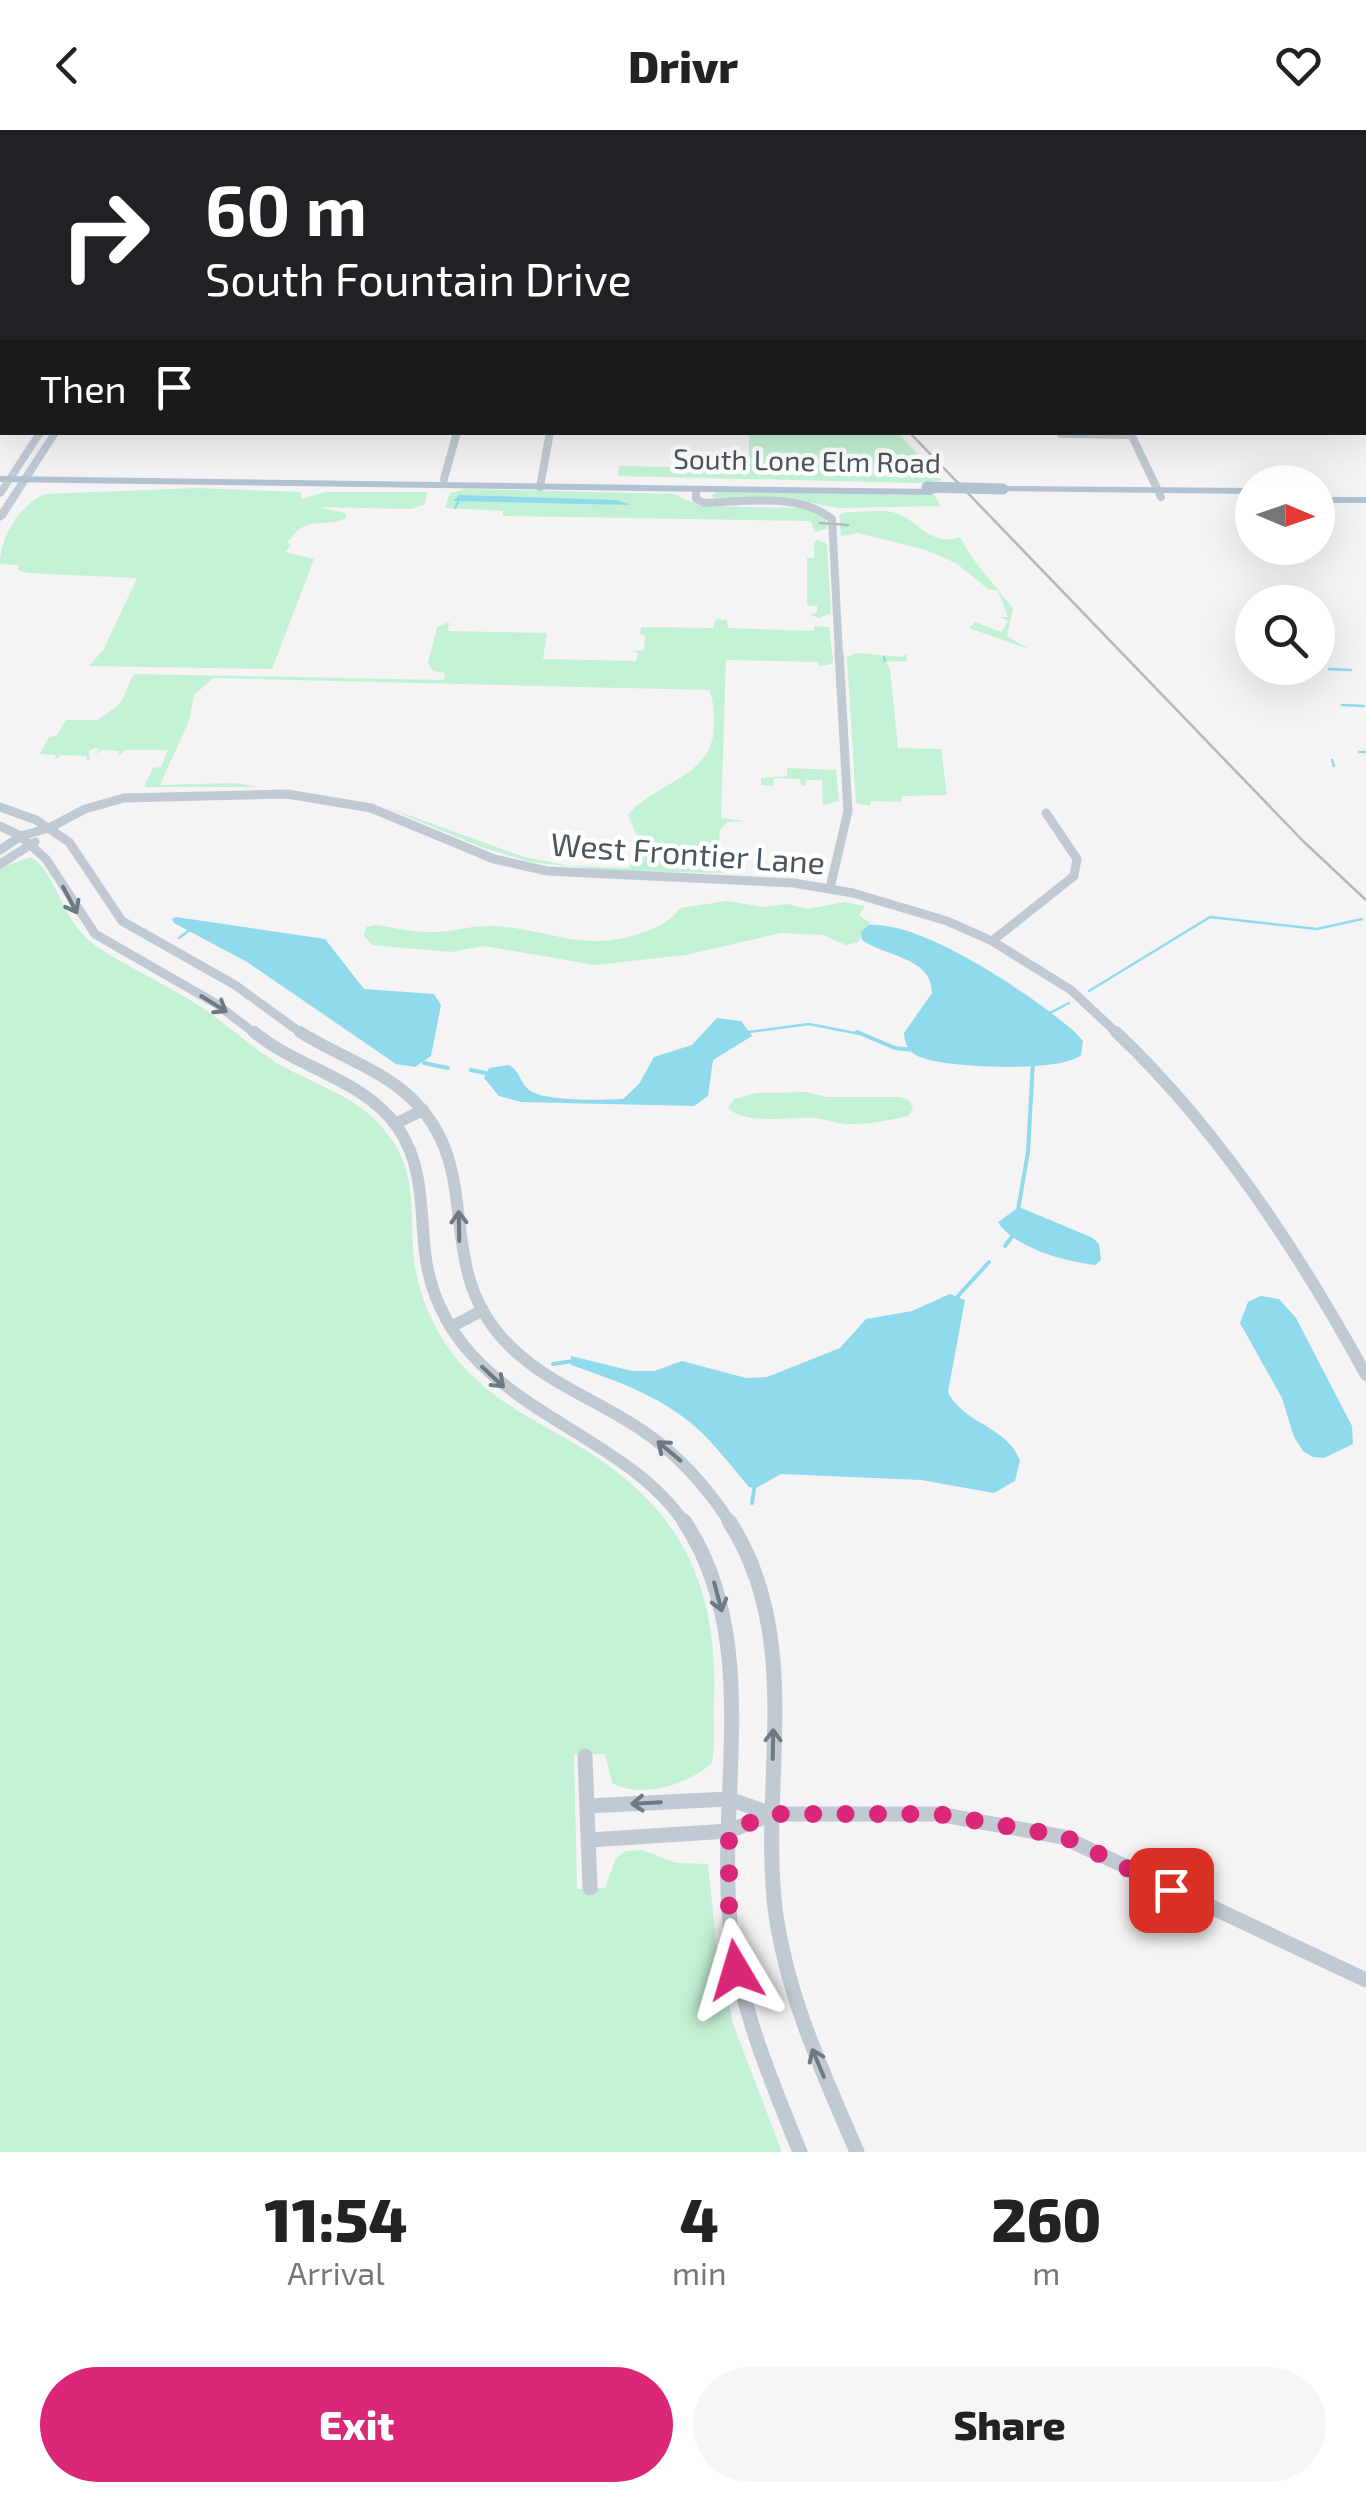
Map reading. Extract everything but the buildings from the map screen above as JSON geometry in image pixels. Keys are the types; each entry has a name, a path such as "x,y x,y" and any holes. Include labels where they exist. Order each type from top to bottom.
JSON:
{"main road":[{"name":"South Lone Elm Road","path":"14,475 444,479 696,490 929,490"},
{"name":"South Lone Elm Road","path":"14,475 1235,495"},
{"path":"1335,492 1366,493"},
{"path":"1335,500 1366,500"}],"street":[{"path":"0,494 39,435"},
{"path":"0,518 14,475 53,435"},
{"path":"444,479 456,435"},
{"path":"541,484 549,435"},
{"path":"1130,435 1139,460 1160,493"},
{"path":"696,490 696,499 704,503 810,505 828,512 832,519 848,811 830,888"},
{"name":"West Frontier Lane","path":"48,828 85,809 137,796 287,794 370,808 494,859 547,871 773,881 830,888 899,904 992,940 1072,990 1156,1074 1229,1162 1313,1278 1366,1375"},
{"path":"0,807 68,840 108,907 144,936 233,984 318,1044 377,1070 423,1110 452,1161 458,1192 461,1256 474,1295 505,1341 532,1367 636,1426 680,1460 701,1479 733,1526 756,1575 771,1636 775,1904 786,1971 810,2043 857,2152"},
{"path":"992,940 1062,890 1074,876 1077,860 1046,813"},
{"path":"0,826 34,843 59,875 81,920 95,934 226,1010 281,1053 364,1094 395,1124 417,1162 430,1280 451,1327 472,1357 516,1397 631,1466 680,1515 718,1590 727,1636 729,1909 736,1970 759,2051 800,2152"},
{"path":"0,850 21,836 48,828"},
{"path":"0,864 34,843 48,828"},
{"path":"395,1124 423,1110"},
{"path":"451,1327 483,1310"},
{"path":"585,1756 590,1888"},
{"path":"588,1806 729,1798 772,1814 938,1814 1063,1836 1366,1980"},
{"path":"589,1840 729,1831 772,1814"}],"green space":[{"path":"749,435 900,435 942,480 920,483 618,476 619,466 749,468"},
{"path":"197,488 300,492 302,499 325,492 427,492 425,504 412,509 318,507 345,513 347,518 304,527 287,542 291,545 285,552 314,559 272,669 89,666 104,649 137,578 27,573 18,570 18,565 0,564 13,523 27,506 45,494"},
{"path":"465,489 674,494 700,506 810,508 826,519 827,529 815,532 811,522 806,521 503,516 503,511 445,508 450,493"},
{"path":"717,492 934,495 941,506 837,508 808,502 718,500 711,496"},
{"path":"896,513 940,538 960,537 1013,609 1007,636 1029,649 969,628 975,622 1001,632 1008,621 999,617 1008,617 998,591 988,589 956,563 926,550 858,533 841,536 839,515"},
{"path":"814,542 827,544 831,613 819,618 810,615 817,612 817,606 808,606 807,601 807,558 814,558"},
{"path":"716,619 727,620 728,628 814,631 814,626 829,627 833,659 832,664 819,666 818,662 726,660 721,818 746,821 728,822 720,830 717,861 726,863 722,873 615,871 531,862 481,847 383,806 524,857 570,866 629,868 638,838 628,815 696,766 706,754 714,720 709,690 213,678 194,695 189,721 160,785 235,783 259,787 144,787 153,768 161,767 168,750 125,750 118,756 119,751 102,750 94,755 99,750 95,748 89,751 90,760 86,760 87,756 61,755 55,760 56,755 40,754 49,737 56,736 66,720 98,720 116,707 134,674 444,680 445,673 433,671 428,663 437,627 449,622 448,631 547,633 543,659 636,661 638,653 632,651 644,650 641,627 713,628"},
{"path":"856,653 902,657 907,653 907,661 885,662 890,668 898,748 941,749 947,795 902,796 901,802 871,801 870,806 856,803 847,657"},
{"path":"787,768 836,770 839,801 823,805 822,780 806,780 805,786 800,779 774,778 773,786 761,785 761,778 787,776"},
{"path":"31,857 47,874 74,924 96,946 201,1007 280,1065 372,1116 395,1145 406,1170 414,1263 434,1324 451,1351 493,1394 585,1450 633,1485 677,1537 693,1566 711,1630 712,1763 679,1783 638,1790 612,1783 605,1754 574,1755 577,1889 605,1888 616,1858 626,1851 642,1850 676,1863 708,1864 716,1942 733,2024 782,2152 0,2152 0,868"},
{"path":"727,901 763,907 788,904 807,909 845,902 865,906 859,915 870,923 858,942 846,945 823,935 781,933 685,955 595,965 484,946 451,952 372,945 364,936 366,927 376,925 430,932 491,926 601,941 648,931 680,908"},
{"path":"806,1092 827,1097 900,1097 909,1100 913,1109 908,1116 848,1124 814,1118 757,1119 728,1108 734,1099 756,1093"}],"water":[{"path":"459,495 616,500 631,505 453,501"},
{"path":"172,919 325,939 364,989 434,994 441,1005 431,1056 415,1067 396,1064 247,962 174,923"},
{"path":"869,925 919,935 977,964 1075,1032 1083,1041 1081,1055 1051,1064 1003,1067 953,1064 916,1055 908,1048 904,1033 932,993 930,981 916,965 862,940 861,932"},
{"path":"717,1018 741,1021 752,1036 713,1060 708,1096 694,1106 521,1102 499,1096 484,1078 489,1068 509,1065 535,1093 573,1099 623,1099 639,1084 654,1057 692,1045"},
{"path":"1019,1207 1093,1238 1099,1244 1101,1260 1095,1265 1070,1261 1016,1239 998,1222"},
{"path":"950,1294 965,1300 948,1392 964,1411 1006,1440 1020,1461 1015,1481 994,1493 921,1480 781,1474 756,1488 749,1487 703,1434 674,1410 623,1384 571,1365 571,1356 632,1371 654,1371 682,1361 746,1378 767,1377 840,1348 866,1319 912,1311"},
{"path":"1261,1296 1279,1299 1296,1318 1352,1426 1353,1444 1324,1458 1313,1457 1303,1451 1294,1437 1282,1398 1240,1323 1248,1302"}],"waterway":[{"path":"455,508 458,502"},
{"path":"884,657 885,661"},
{"path":"1335,669 1351,670"},
{"path":"1342,705 1364,706"},
{"path":"1359,752 1366,752"},
{"path":"1332,760 1334,766"},
{"path":"1089,991 1210,917 1317,929 1362,919"},
{"path":"179,938 191,929"},
{"path":"1048,1014 1069,1003"},
{"path":"749,1032 809,1024 863,1035"},
{"path":"857,1032 863,1035"},
{"path":"863,1035 895,1048 913,1050"},
{"path":"1018,1210 1028,1152 1033,1061"},
{"path":"424,1063 448,1068"},
{"path":"471,1070 486,1073"},
{"path":"1005,1246 1014,1234"},
{"path":"958,1296 989,1262"},
{"path":"553,1364 573,1361"},
{"path":"752,1503 755,1483"}],"railway":[{"path":"912,435 1303,841 1366,900"},
{"path":"820,523 848,525"}],"route":[{"path":"736,1970 729,1909 729,1831 772,1814 938,1814 1063,1836 1171,1890"}]}
